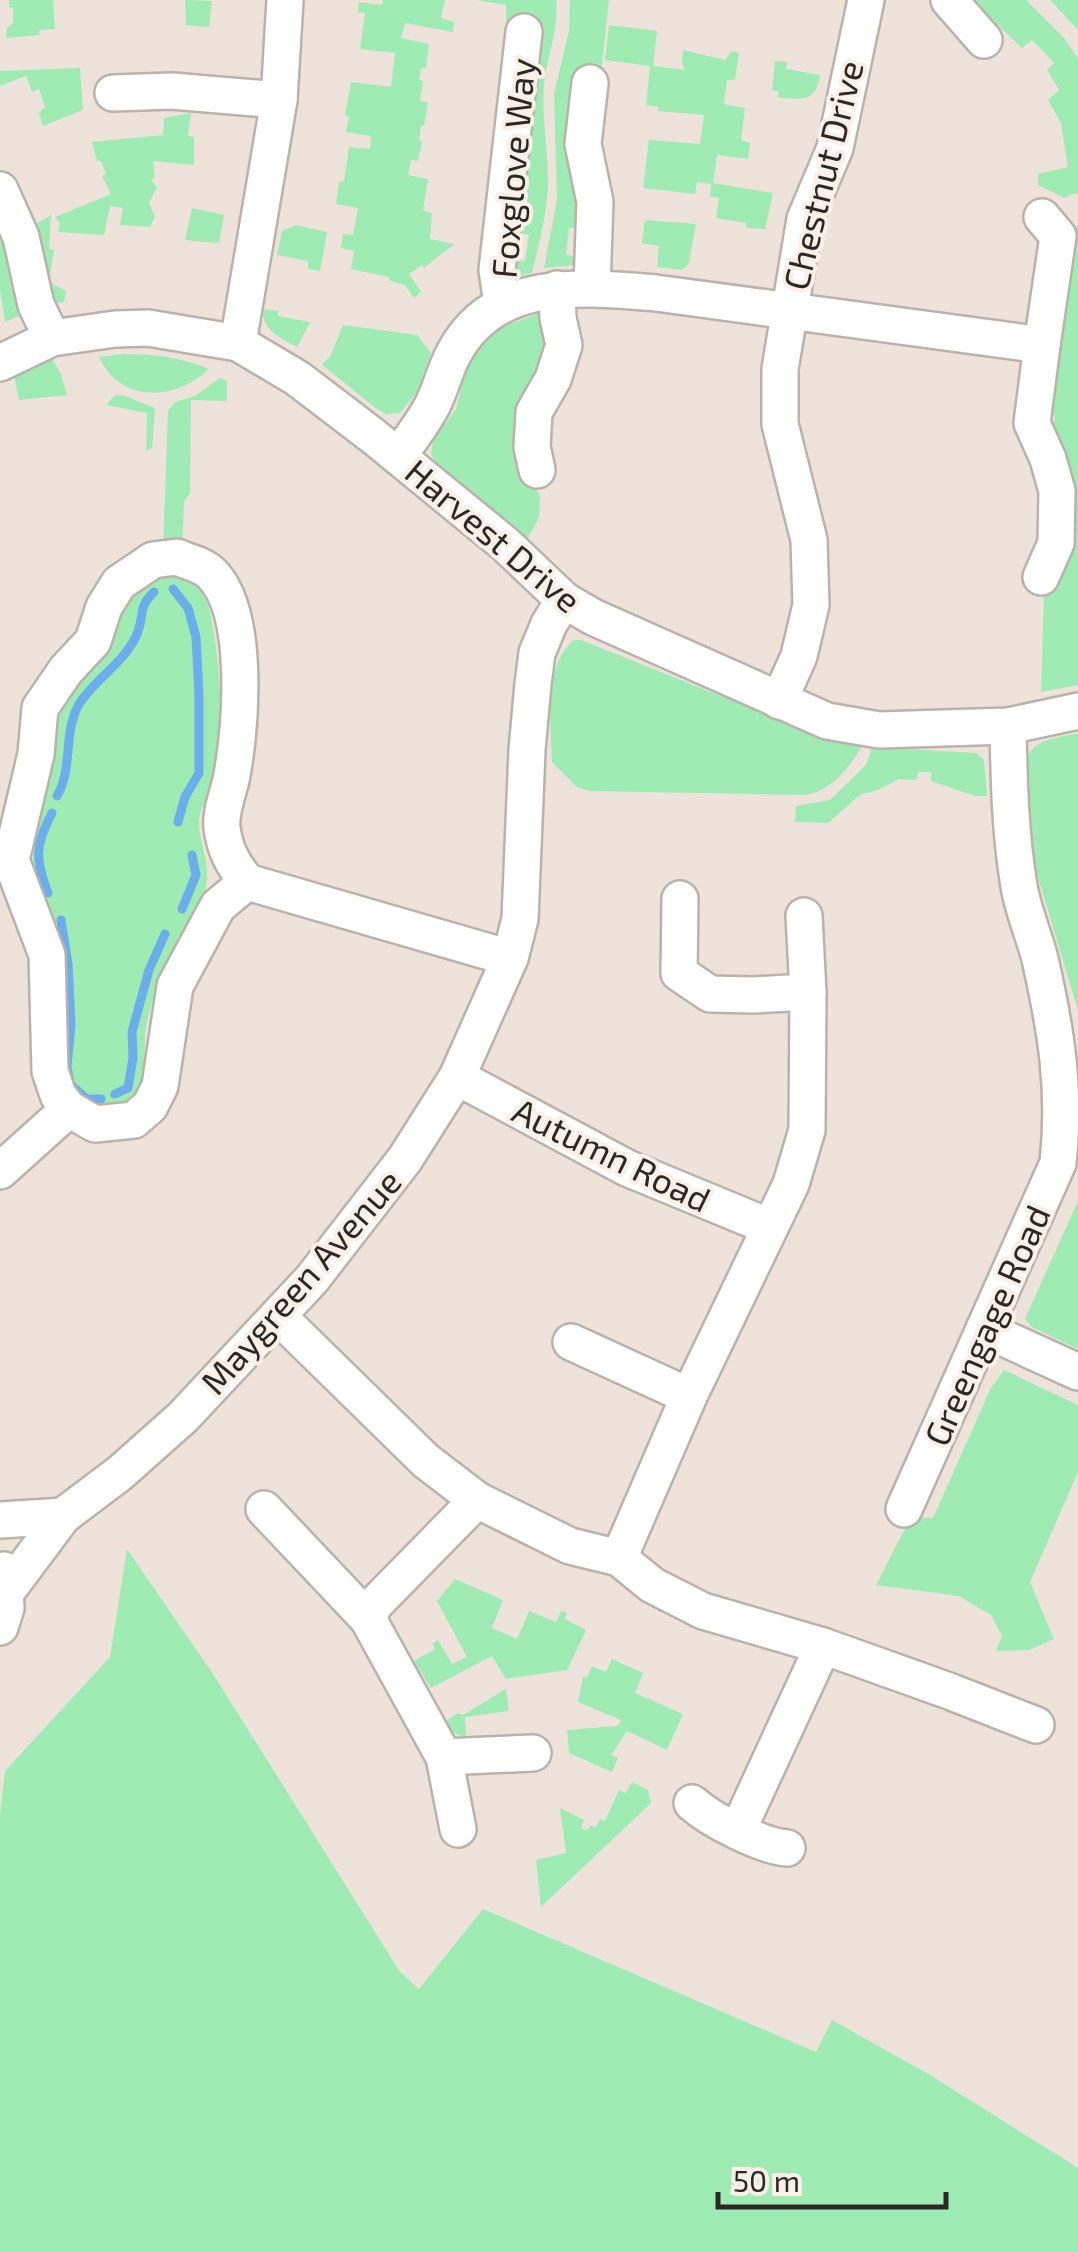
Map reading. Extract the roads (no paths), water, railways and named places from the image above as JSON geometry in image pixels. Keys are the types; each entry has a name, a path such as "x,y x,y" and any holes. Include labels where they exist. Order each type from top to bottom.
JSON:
{"street":[{"path":"238,343 280,100 285,0"},
{"name":"Chestnut Drive","path":"780,701 799,656 812,605 809,540 780,424 780,369 805,219 835,148 866,0"},
{"path":"949,0 984,40"},
{"name":"Foxglove Way","path":"502,304 497,270 524,32"},
{"name":"Foxglove Way","path":"537,470 532,447 534,412 553,379 564,345 558,318 575,288 594,202 584,144 590,83"},
{"path":"113,93 172,91 280,100"},
{"path":"0,190 21,236 36,304 52,338"},
{"path":"1042,217 1058,236 1032,423 1057,491 1056,543 1042,577"},
{"name":"Foxglove Way","path":"399,456 432,407 454,352 481,318 502,304 537,291 575,288 1042,345"},
{"name":"Harvest Drive","path":"0,363 52,338 115,328 148,328 238,343 296,378 399,456 505,544 564,600 593,617 780,701 827,721 878,730 1008,726 1078,711"},
{"path":"247,882 218,906 174,986 160,1086 150,1106 134,1120 95,1124 68,1109 58,1095 50,1071 46,956 6,860 36,754 40,708 66,670 93,641 104,608 119,584 153,560 177,558 209,570 229,596 241,679 240,718 221,823 228,859 247,882 510,958"},
{"name":"Maygreen Avenue","path":"4,1576 63,1516 120,1473 183,1417 238,1354 278,1316 374,1201 456,1077 510,958 520,919 527,750 537,653 548,624 564,600"},
{"name":"Greengage Road","path":"904,1509 1058,1163 1063,1118 1060,1057 1039,956 1019,888 1009,789 1008,726"},
{"path":"680,899 679,973 710,994 808,992"},
{"path":"619,1558 689,1396 791,1184 807,1130 804,916"},
{"name":"Autumn Road","path":"456,1077 627,1168 770,1227"},
{"path":"0,1171 68,1109"},
{"path":"278,1316 426,1461 477,1500 570,1546 619,1558 652,1586 703,1610 823,1646 1036,1725"},
{"path":"984,1329 1078,1372"},
{"path":"571,1342 689,1396"},
{"path":"368,1619 374,1606 477,1500"},
{"path":"264,1510 368,1619 444,1757 458,1830"},
{"path":"0,1520 63,1516"},
{"path":"0,1626 4,1576"},
{"path":"738,1830 823,1646"},
{"path":"444,1757 534,1753"},
{"path":"692,1803 738,1830 786,1848"}],"waterway":[{"path":"173,589 188,608 196,637 199,695 199,773 185,797 178,822"},
{"path":"57,796 65,775 78,706 132,644 143,607 154,592"},
{"path":"48,893 39,852 52,813"},
{"path":"182,909 196,875 192,855"},
{"path":"61,920 68,964 70,1084 87,1099 101,1099"},
{"path":"115,1094 128,1088 132,1032 149,970 165,934"}]}
